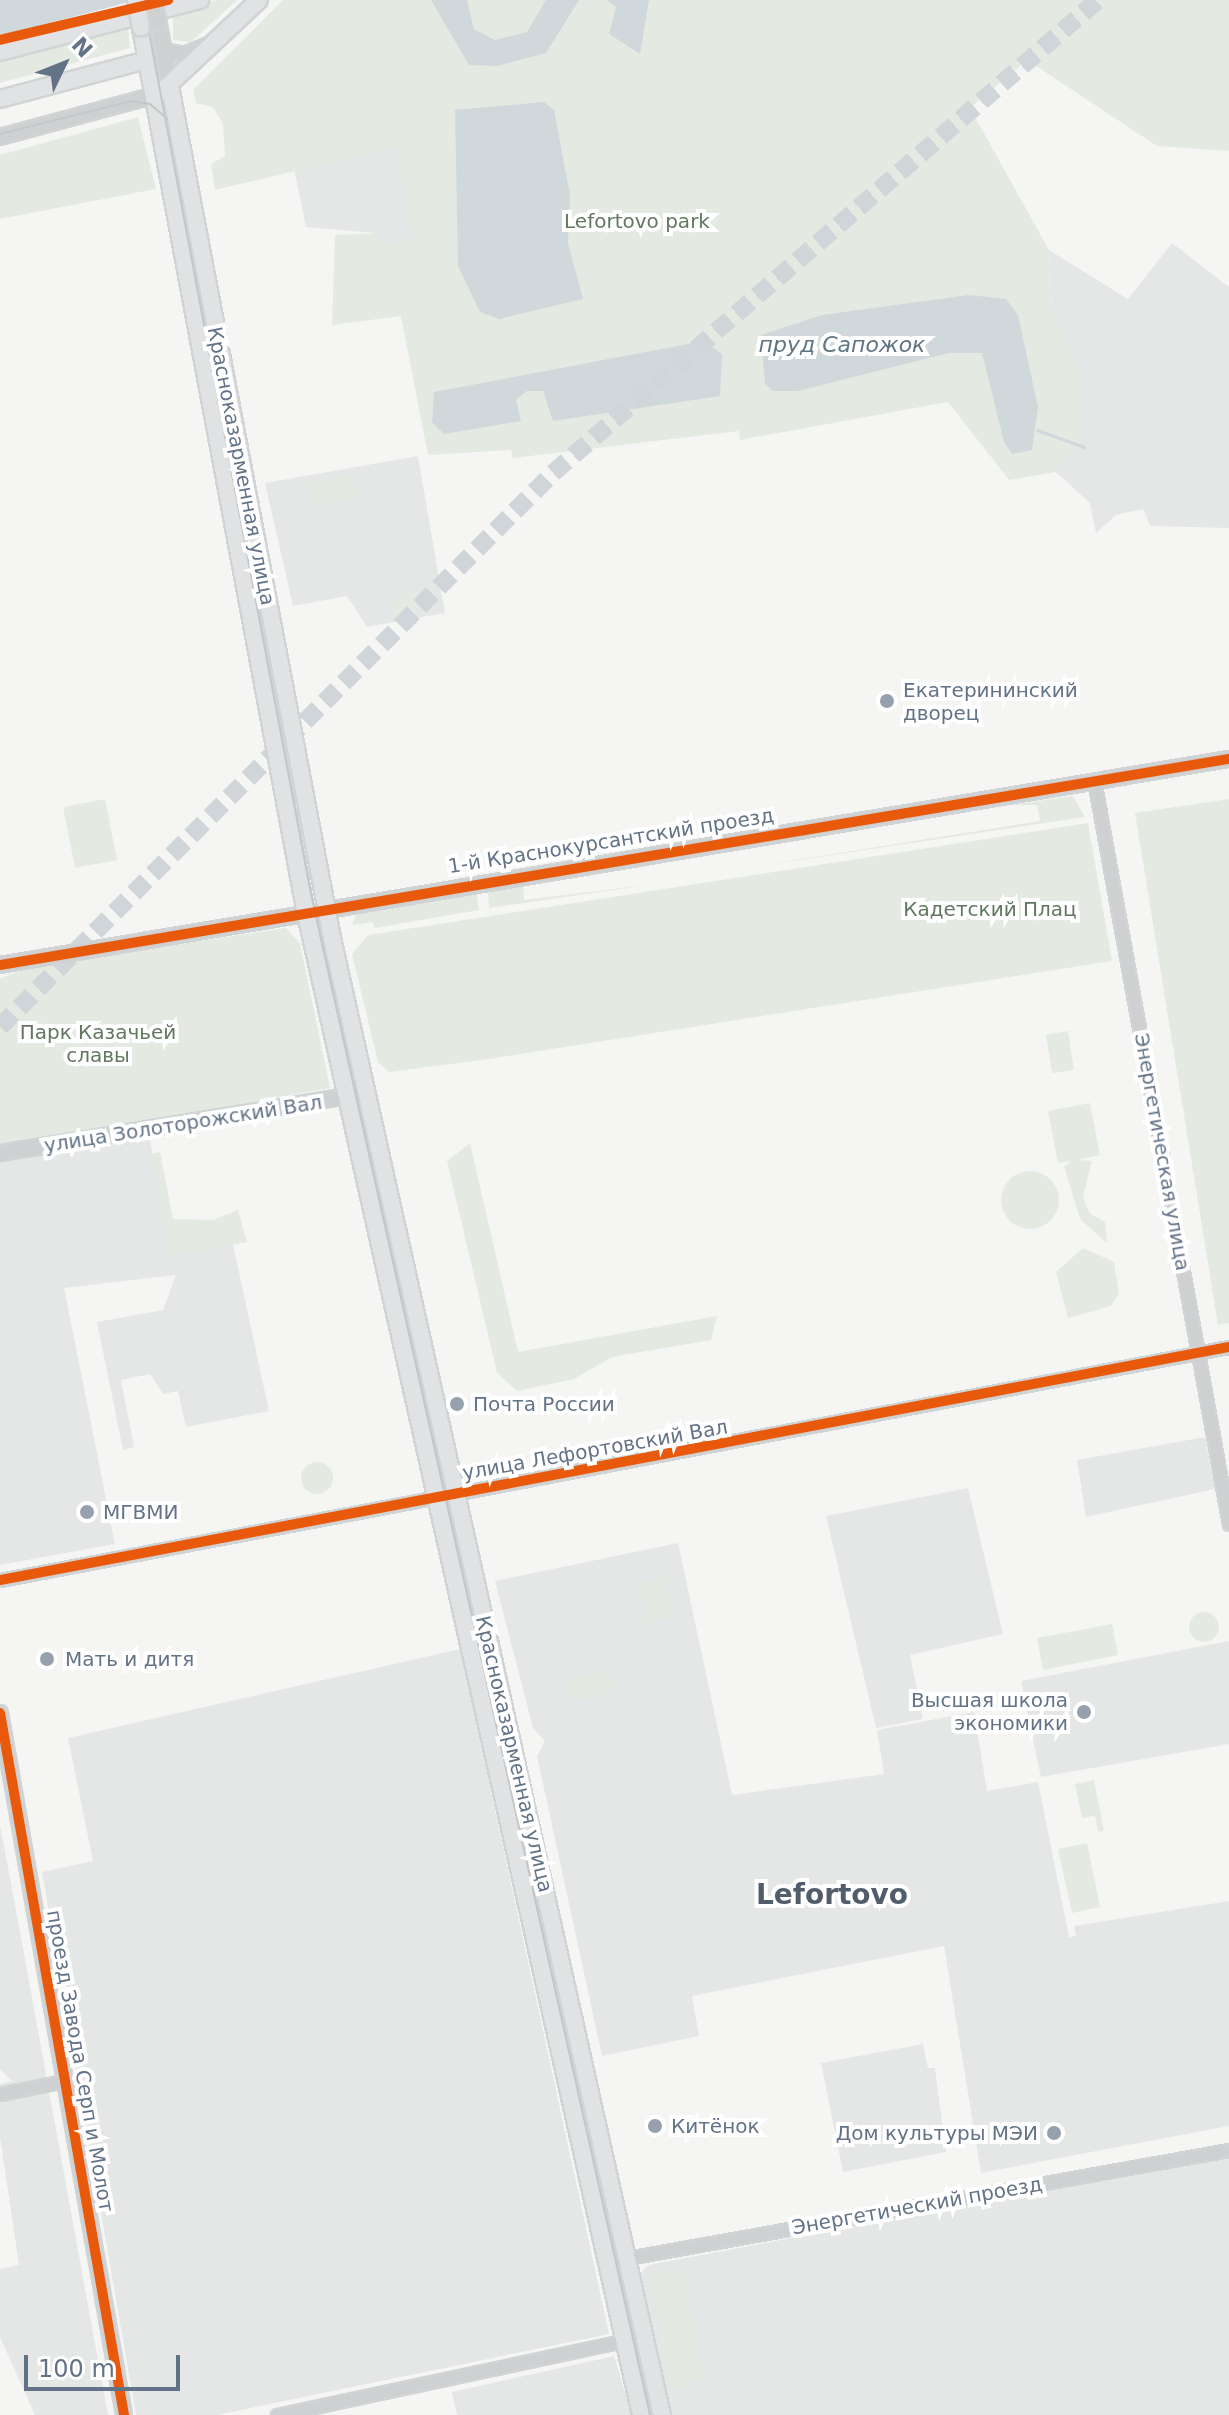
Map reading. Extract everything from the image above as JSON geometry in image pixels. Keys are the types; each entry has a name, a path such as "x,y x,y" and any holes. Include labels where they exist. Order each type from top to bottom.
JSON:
{"main road":[{"name":"Красноказарменная улица","path":"136,0 305,909 641,2415"},
{"path":"0,52 200,0"},
{"path":"152,96 170,86 259,0"},
{"path":"0,99 147,60"},
{"name":"Красноказарменная улица","path":"170,86 326,906 454,1492 629,2257 662,2415"}],"street":[{"name":"Красноказарменная улица","path":"154,0 170,86"},
{"path":"164,51 184,55 220,41"},
{"path":"0,137 152,96"},
{"name":"1-й Краснокурсантский проезд","path":"0,965 305,909 1229,759"},
{"name":"Энергетическая улица","path":"1094,780 1229,1524"},
{"name":"улица Золоторожский Вал","path":"0,1153 366,1093"},
{"name":"улица Лефортовский Вал","path":"0,1580 1229,1347"},
{"name":"проезд Завода Серп и Молот","path":"0,1713 124,2415"},
{"path":"0,2094 64,2081"},
{"name":"Энергетический проезд","path":"605,2262 1229,2150"},
{"path":"277,2415 645,2336"}],"shaded area":[{"path":"395,147 416,238 382,244 376,233 306,227 294,168"},
{"path":"1172,243 1229,287 1229,528 1150,526 1143,509 1116,515 1096,533 1090,503 1056,472 1078,442 1078,371 1052,310 1049,250 1128,299"},
{"path":"418,456 445,613 367,627 347,596 293,606 265,483"},
{"path":"149,1135 171,1255 233,1244 269,1411 186,1427 178,1391 163,1394 150,1374 121,1380 134,1447 123,1450 97,1322 163,1310 176,1275 64,1288 115,1544 0,1565 0,1162"},
{"path":"1205,1437 1215,1489 1086,1517 1077,1460"},
{"path":"968,1488 1003,1634 910,1655 923,1719 876,1728 826,1516"},
{"path":"678,1543 732,1795 884,1774 877,1730 974,1712 987,1791 1038,1782 1069,1937 1076,1936 1074,1926 1229,1901 1229,2126 981,2173 944,1946 692,1996 699,2036 602,2056 537,1756 545,1741 533,1728 495,1581"},
{"path":"1229,1641 1229,1744 1041,1777 1021,1681"},
{"path":"460,1649 609,2334 217,2415 136,2415 42,1872 93,1861 68,1738"},
{"path":"0,1825 108,2415 35,2415 0,2337 0,2269 19,2265 0,2137 0,2084 12,2081 0,2069"},
{"path":"923,2044 928,2068 935,2068 946,2152 843,2172 821,2063"},
{"path":"1229,2156 1229,2415 669,2415 640,2274 648,2265"},
{"path":"614,2356 632,2415 457,2415 452,2392"}],"green space":[{"path":"216,0 237,0 191,42 173,40 173,18"},
{"name":"Lefortovo park","path":"283,0 1229,0 1229,151 1157,146 1027,60 970,108 1049,250 1052,310 1078,370 1078,442 1056,472 1009,480 948,402 740,440 739,431 513,458 511,450 428,455 401,316 332,325 335,235 376,233 383,244 413,238 395,147 215,190 211,164 225,156 223,124 213,107 196,103 193,90"},
{"path":"128,23 130,48 0,83 0,61"},
{"path":"138,117 156,189 0,219 0,155"},
{"path":"353,474 358,498 310,506 306,482"},
{"path":"405,592 414,596 418,605 414,614 405,618 396,614 392,605 396,596"},
{"path":"1073,796 1085,817 739,869 1040,821 1037,805 1010,805"},
{"path":"105,799 117,860 75,868 63,807"},
{"path":"1229,799 1229,1323 1218,1325 1135,813"},
{"name":"Кадетский Плац","path":"1088,823 1112,961 489,1059 389,1072 378,1062 352,954 368,935"},
{"path":"558,876 523,885 524,900 654,884 489,908 488,890"},
{"path":"476,892 479,910 375,928 373,922 352,925 359,909"},
{"name":"Парк Казачьей славы","path":"286,928 300,943 330,1088 0,1149 0,979 29,967"},
{"path":"1068,1031 1074,1070 1052,1073 1046,1035"},
{"path":"1090,1103 1100,1155 1078,1160 1092,1161 1083,1197 1090,1214 1105,1222 1107,1243 1080,1219 1064,1166 1072,1161 1058,1163 1048,1111"},
{"path":"470,1143 518,1352 717,1316 711,1340 612,1357 574,1379 517,1391 497,1373 447,1161"},
{"path":"160,1152 173,1219 213,1220 238,1210 247,1242 171,1256 152,1154"},
{"path":"1030,1171 1041,1173 1050,1180 1057,1189 1057,1211 1050,1220 1041,1227 1030,1229 1019,1227 1010,1220 1003,1211 1001,1200 1003,1189 1010,1180 1019,1173"},
{"path":"1083,1248 1114,1262 1119,1294 1111,1306 1068,1318 1056,1272"},
{"path":"317,1462 328,1467 333,1478 328,1489 317,1494 306,1489 301,1478 306,1467"},
{"path":"664,1578 673,1616 648,1622 638,1584"},
{"path":"1204,1612 1215,1616 1219,1627 1215,1638 1204,1642 1193,1638 1189,1627 1193,1616"},
{"path":"1112,1624 1118,1655 1043,1670 1037,1638"},
{"path":"609,1669 614,1691 571,1701 565,1679"},
{"path":"1094,1780 1104,1831 1098,1832 1095,1816 1082,1818 1075,1784"},
{"path":"1087,1843 1100,1907 1072,1913 1058,1849"},
{"path":"683,2269 705,2385 701,2379 672,2391 650,2275"}],"water":[{"path":"0,0 137,0 0,36"},
{"path":"431,0 467,0 474,29 495,40 527,32 546,0 579,0 546,53 497,66 469,65"},
{"path":"607,0 649,0 640,54 609,34 616,7"},
{"path":"544,102 554,110 570,195 568,243 583,299 499,319 480,312 458,266 455,110"},
{"name":"пруд Сапожок","path":"969,295 1006,299 1018,315 1038,407 1032,450 1012,454 1004,442 982,353 949,353 798,391 772,391 765,383 761,335 822,315"},
{"path":"704,341 722,354 720,396 553,421 543,391 527,391 516,399 521,421 444,434 432,422 434,392"}],"waterway":[{"path":"1037,430 1084,447"}],"tunnel":[{"path":"0,1027 553,473 1098,0"}],"tram line":[{"path":"143,0 310,889 650,2415"},
{"path":"0,134 131,101 150,104 167,119"}],"cycle path":[{"path":"0,40 168,0"},
{"path":"0,965 1229,759"},
{"path":"0,1580 1229,1347"},
{"path":"0,1713 124,2415"}],"place":[{"name":"Екатерининский дворец","path":"887,701"},
{"name":"Почта России","path":"457,1404"},
{"name":"МГВМИ","path":"87,1512"},
{"name":"Мать и дитя","path":"47,1659"},
{"name":"Высшая школа экономики","path":"1084,1712"},
{"name":"Китёнок","path":"655,2126"},
{"name":"Дом культуры МЭИ","path":"1054,2133"}],"district":[{"name":"Lefortovo","path":"832,1895"}]}
